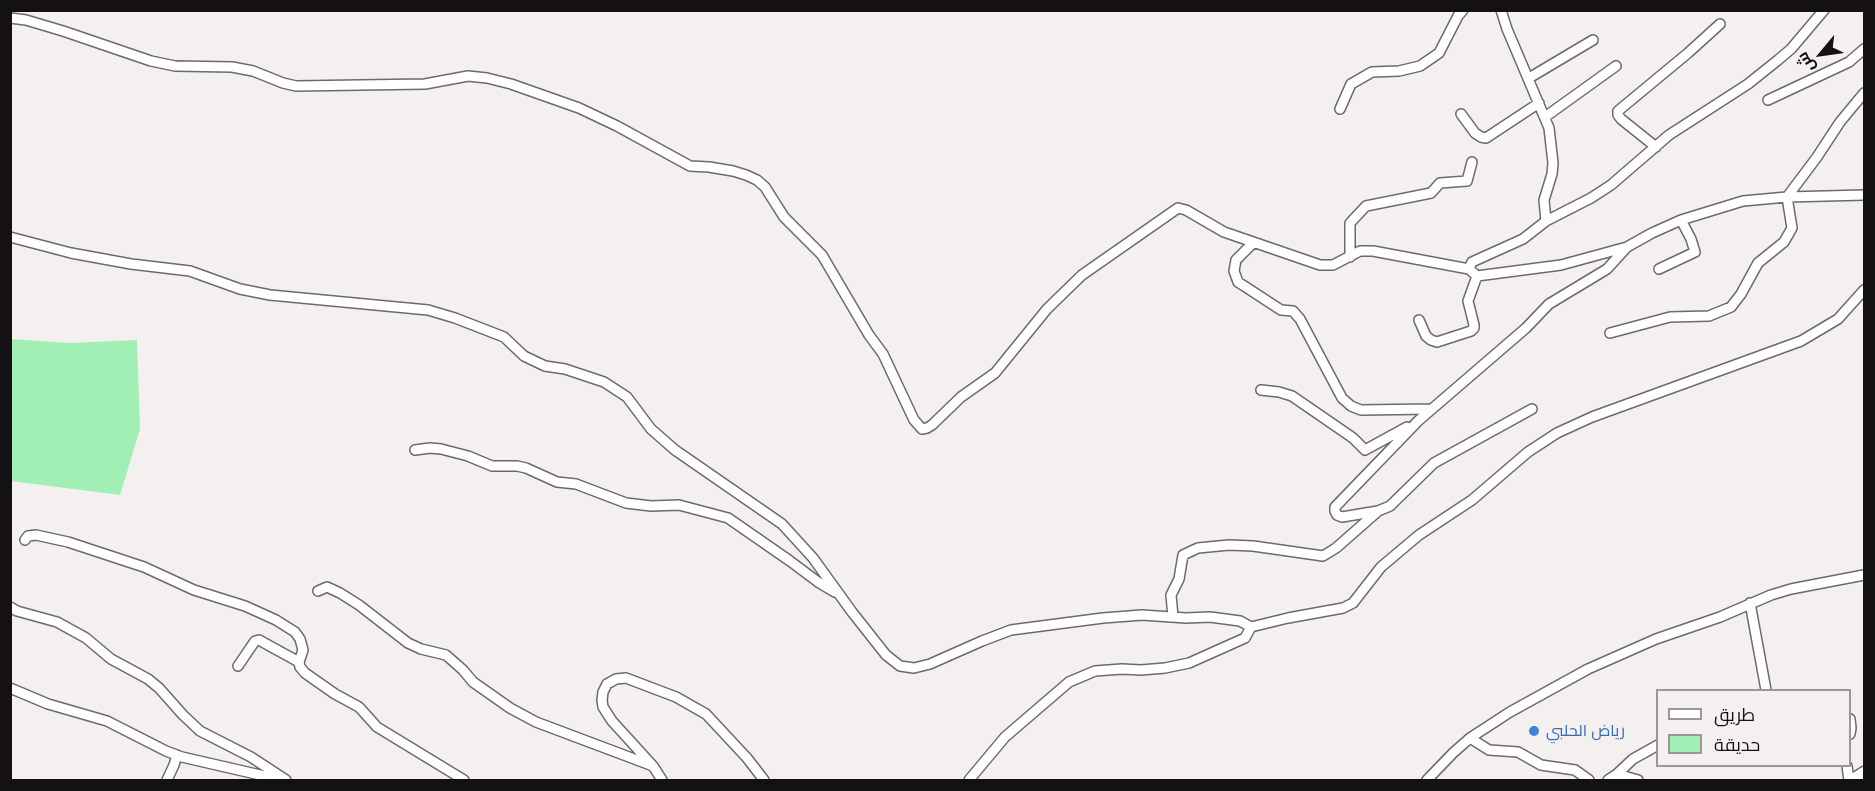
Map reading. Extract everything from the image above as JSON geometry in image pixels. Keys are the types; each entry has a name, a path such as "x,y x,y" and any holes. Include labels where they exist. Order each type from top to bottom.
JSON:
{"street":[{"path":"1340,109 1351,84 1372,72 1399,71 1420,66 1439,53 1463,10"},
{"path":"1501,10 1549,128 1553,163 1544,200 1546,221"},
{"path":"1469,269 1472,262 1523,239 1546,221 1611,185 1669,135 1748,84 1778,60 1824,10"},
{"path":"10,18 26,20 63,31 151,61 175,66 232,67 253,70 296,86 425,84 468,76 493,79 579,108 690,166 709,167 746,175 765,187 784,217 822,255 869,336 883,354 914,420 922,429 932,425 961,397 995,373 1047,309 1082,275 1178,208 1186,210 1224,232 1320,265 1333,265 1360,251 1373,251 1469,269 1478,276 1561,265 1627,247 1681,220 1743,201 1787,197 1864,195"},
{"path":"1656,147 1621,119 1618,111 1720,24"},
{"path":"1529,78 1593,40"},
{"path":"1767,100 1849,62 1864,49"},
{"path":"1545,117 1616,66"},
{"path":"1610,333 1670,317 1709,316 1731,307 1758,263 1784,242 1791,228 1787,197 1840,122 1864,93"},
{"path":"1461,114 1475,133 1486,138 1539,103"},
{"path":"1350,257 1350,223 1366,206 1431,193 1440,183 1467,181 1472,162"},
{"path":"1659,269 1695,252 1681,220"},
{"path":"10,237 71,253 131,264 190,271 240,289 270,295 428,310 504,337 524,356 545,366 566,369 598,380 627,397 651,429 668,445 782,524 813,558 886,655 900,666 914,668 930,664 982,640 1011,630 1142,615 1223,619 1240,621 1251,627 1343,608 1353,603 1381,567 1419,535 1472,500 1528,452 1557,433 1592,417 1801,341 1838,319 1864,290"},
{"path":"1253,243 1236,260 1234,271 1238,282 1281,310 1293,310 1342,398 1361,411 1432,409"},
{"path":"1532,409 1434,463 1390,506 1378,511 1337,516 1335,511 1338,504 1418,421 1526,328 1549,304 1607,269 1627,247"},
{"path":"1419,320 1426,336 1437,342 1443,342 1471,331 1474,325 1468,301 1478,276"},
{"path":"1261,390 1292,396 1353,438 1365,450 1418,421"},
{"path":"415,450 441,449 492,465 526,468 557,482 576,484 626,503 651,506 679,505 728,518 839,595"},
{"path":"1173,617 1171,595 1179,579 1183,555 1198,548 1229,545 1254,546 1323,556 1336,548 1378,511"},
{"path":"25,540 28,536 36,534 68,542 144,567 194,590 255,610 276,620 295,632 302,645 299,662 305,674 359,707 377,728 464,780"},
{"path":"1427,780 1470,738 1510,712 1588,669 1656,639 1791,589 1864,575"},
{"path":"318,591 327,587 340,593 408,643 421,649 446,655 473,682 510,708 547,726 653,766"},
{"path":"1750,603 1766,689"},
{"path":"10,607 57,622 86,638 111,659 148,679 200,731 251,757 284,780"},
{"path":"969,780 1005,737 1069,682 1095,671 1157,669 1189,663 1245,638 1251,627"},
{"path":"238,666 255,641 259,640 299,662"},
{"path":"662,780 653,766 612,721 603,707 603,692 607,684 616,679 626,678 676,697 706,714 741,750 764,780"},
{"path":"10,688 48,704 107,721 177,755 284,780"},
{"path":"1470,738 1493,752 1518,752 1541,765 1575,770 1588,780"},
{"path":"1608,780 1633,759 1656,746"},
{"path":"167,780 177,755"},
{"path":"1851,780 1864,773"},
{"path":"1617,774 1638,780"}],"green space":[{"path":"10,339 70,343 137,340 140,429 120,495 11,481"}],"place":[{"name":"رياض الحلبي","path":"1534,731"}]}
